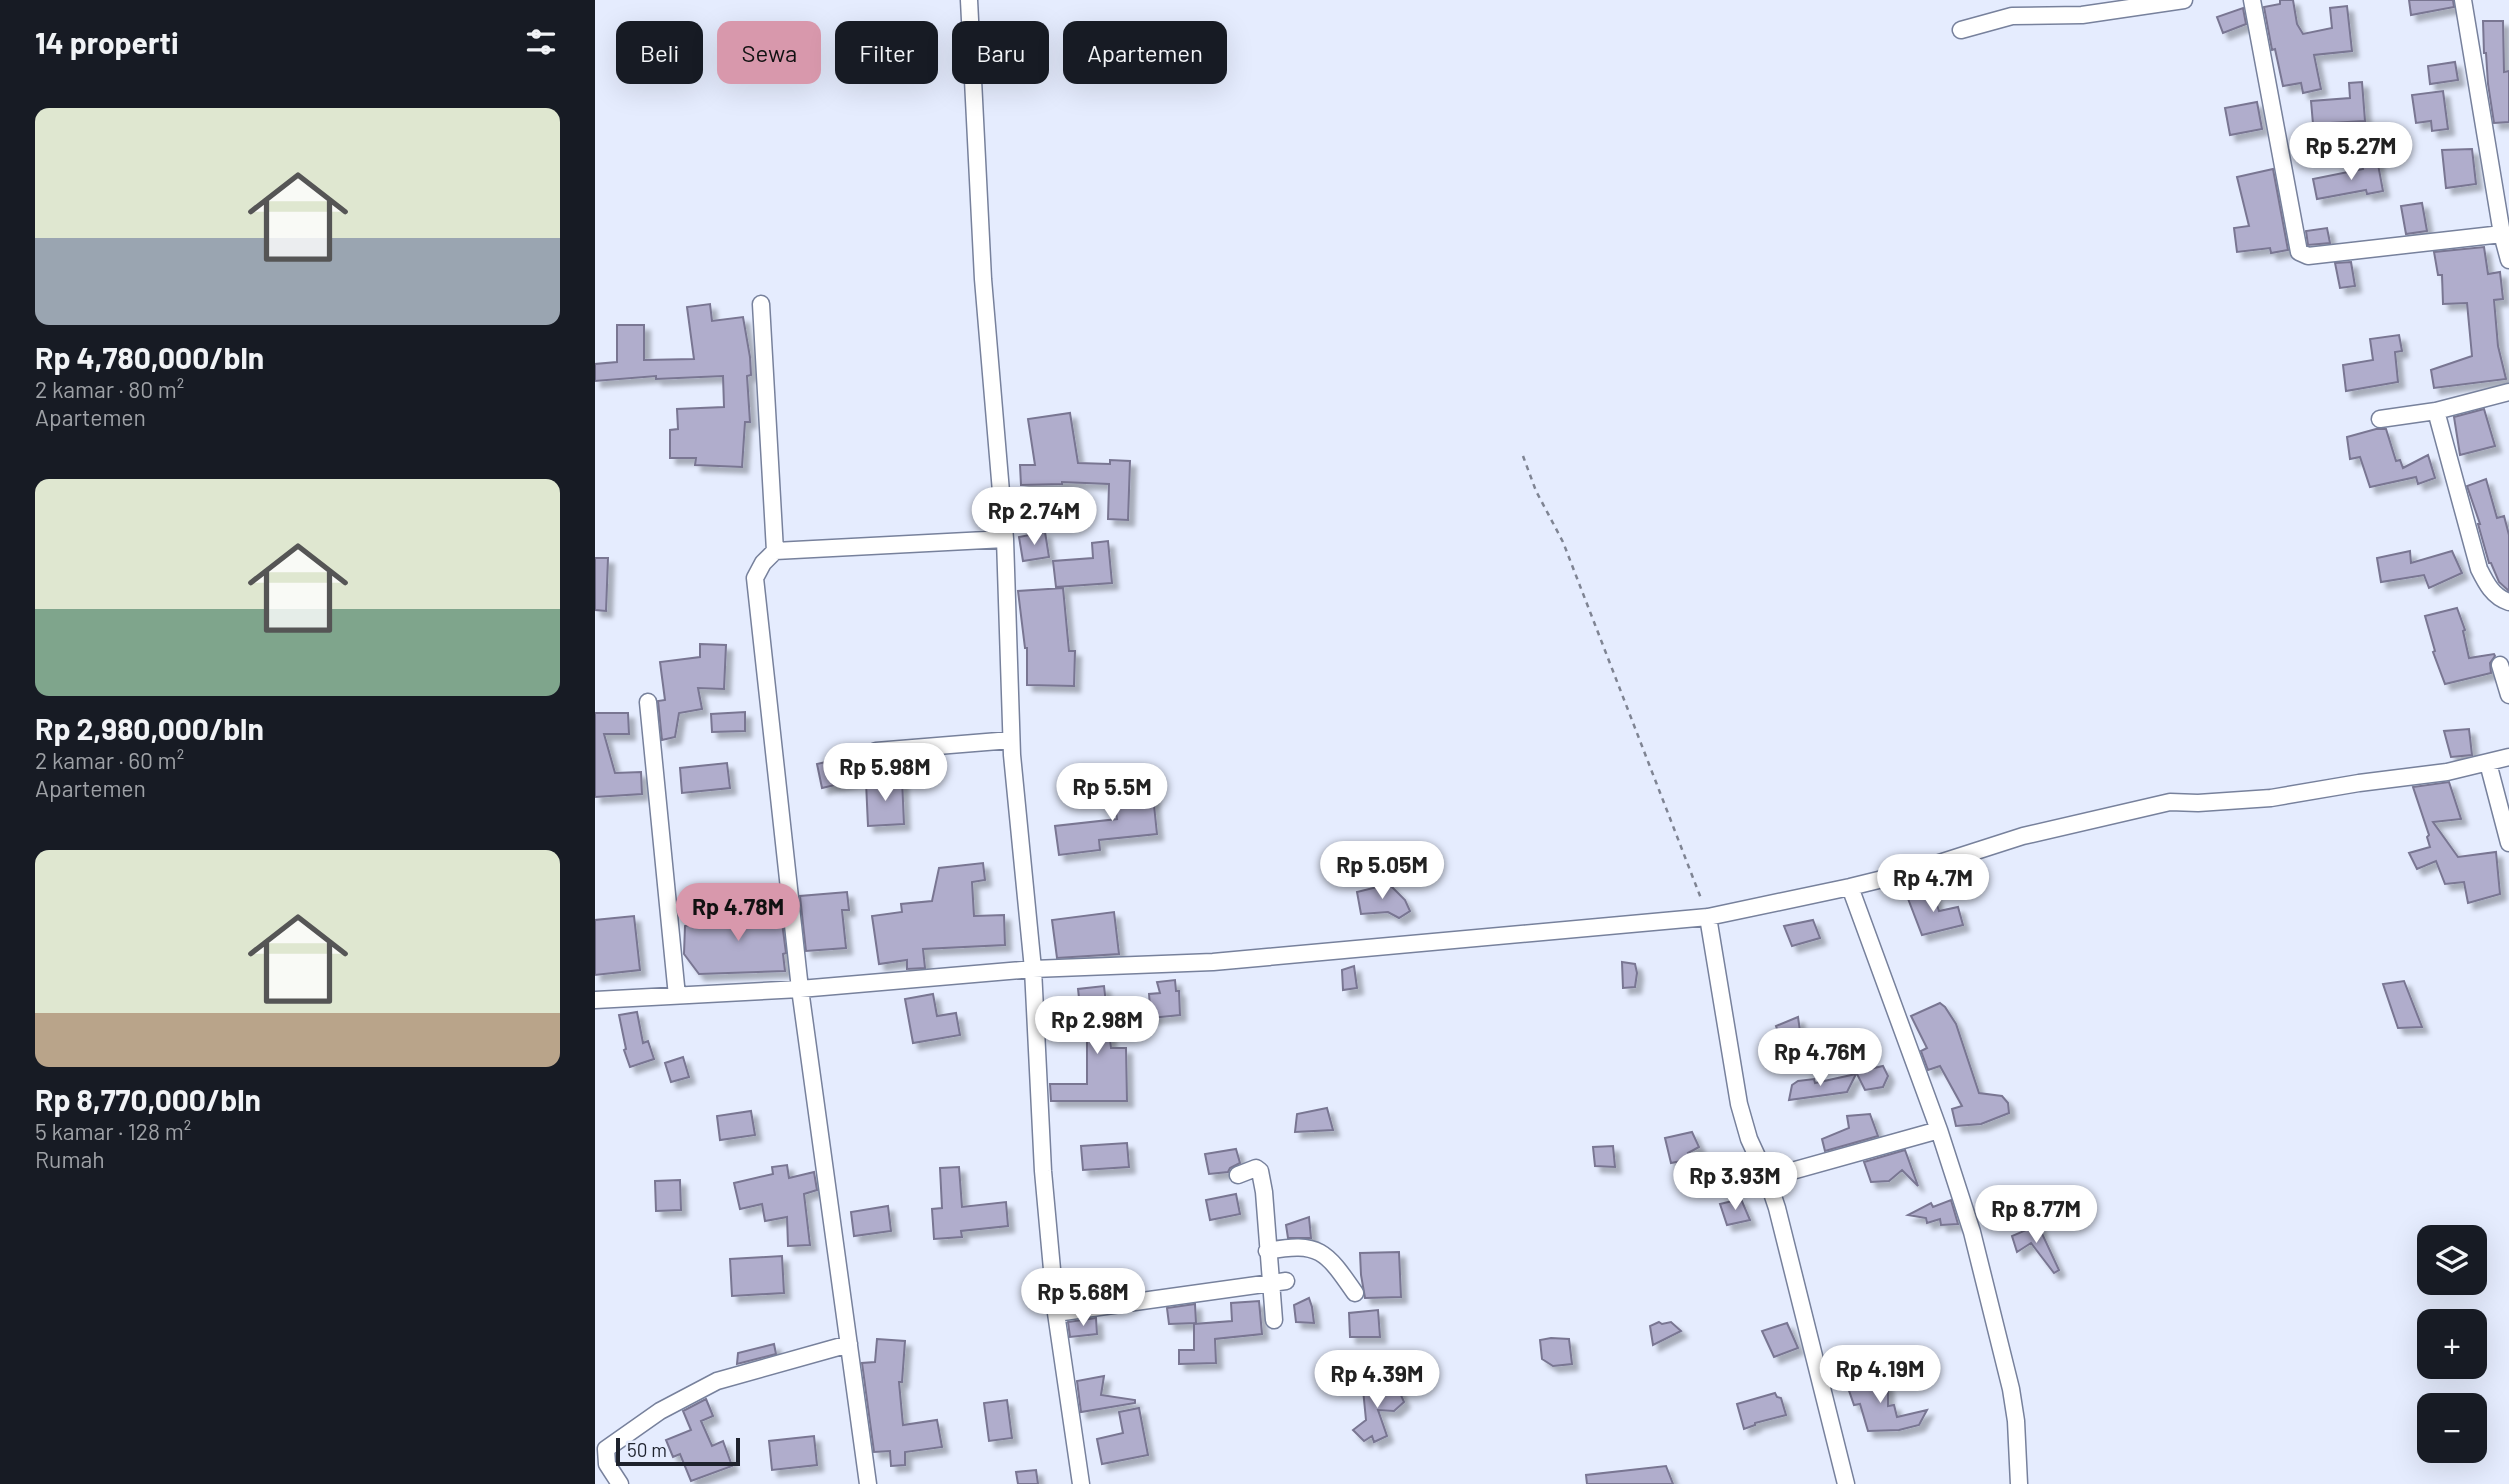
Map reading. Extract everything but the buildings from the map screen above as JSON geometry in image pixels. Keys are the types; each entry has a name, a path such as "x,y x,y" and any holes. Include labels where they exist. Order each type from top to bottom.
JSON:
{"street":[{"path":"969,0 983,279 1005,539 1011,740 1033,969 1043,1171 1056,1313 1081,1484"},
{"path":"1961,30 2012,16 2081,15 2184,0"},
{"path":"2252,0 2299,252 2308,256 2502,234"},
{"path":"2463,0 2502,234 2509,260"},
{"path":"761,304 775,551"},
{"path":"2380,419 2436,411 2509,392"},
{"path":"2436,411 2479,569 2490,590 2509,602"},
{"path":"868,1484 800,989 755,578 763,563 775,551 1005,539"},
{"path":"2500,665 2509,695"},
{"path":"648,702 677,996"},
{"path":"876,751 1011,740"},
{"path":"595,1000 800,989 1033,969 1213,962 1708,917 1911,872 2033,833 2170,802 2271,799 2359,783 2447,772 2509,757"},
{"path":"2489,763 2509,843"},
{"path":"1850,887 1939,1130 1972,1232 2011,1389 2016,1421 2019,1484"},
{"path":"720,902 789,896"},
{"path":"1708,917 1739,1104 1749,1139 1777,1208 1846,1484"},
{"path":"1767,1178 1939,1130"},
{"path":"1238,1175 1256,1168 1260,1171 1274,1320"},
{"path":"1268,1251 1304,1246 1319,1251 1339,1269 1355,1293"},
{"path":"1056,1313 1286,1281"},
{"path":"620,1484 607,1464 606,1449 660,1411 717,1381 849,1344"}],"path":[{"path":"1523,456 1536,491 1563,541 1708,917"}]}
